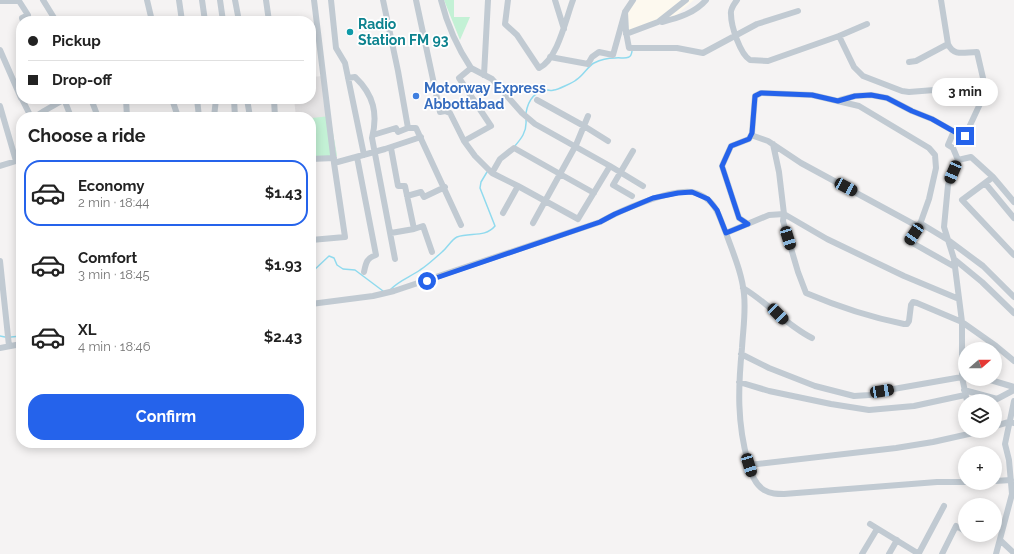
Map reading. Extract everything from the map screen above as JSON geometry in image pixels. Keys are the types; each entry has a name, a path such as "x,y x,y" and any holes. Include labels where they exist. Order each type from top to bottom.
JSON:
{"street":[{"path":"43,0 53,16"},
{"path":"147,0 151,16"},
{"path":"179,0 181,16"},
{"path":"202,0 204,16"},
{"path":"220,0 222,16"},
{"path":"235,0 238,16"},
{"path":"266,0 268,16"},
{"path":"314,0 316,16"},
{"path":"331,0 336,48 345,63 364,155"},
{"path":"383,0 408,128"},
{"path":"416,0 440,112 445,111 450,113 464,140 480,162 492,173 578,219 610,166"},
{"path":"441,0 445,16 459,47 471,68 492,79 535,124 643,186"},
{"path":"484,75 488,0"},
{"path":"508,0 505,24 516,35 539,68 544,66 562,35 573,0"},
{"path":"555,0 564,29"},
{"path":"550,57 588,64 592,57 599,52 613,55 625,12 633,0"},
{"path":"658,22 686,0"},
{"path":"626,34 658,22 678,18 701,6 706,0"},
{"path":"737,0 730,13 732,25 742,52 747,58 756,61 768,61 839,36 867,24"},
{"path":"838,101 855,96 871,95 887,98 912,111 932,119 964,137 986,91 977,52 958,54 953,52 948,44 941,0"},
{"path":"0,1 19,1 28,15 26,16"},
{"path":"625,12 626,34 629,48 678,48 703,53 736,34 758,24 798,11"},
{"path":"316,16 334,161 346,237 316,240"},
{"path":"839,36 854,67 863,76 902,91 909,92 947,89 982,101"},
{"path":"909,62 916,61 948,44"},
{"path":"0,50 16,87"},
{"path":"464,140 491,126 459,78 471,68"},
{"path":"348,78 355,76 370,94 375,111 375,128 372,138 376,152 395,259"},
{"path":"748,224 739,218 722,166 731,146 749,139 751,135 755,96 761,93 812,95 859,106 929,148 935,155 936,168 929,198 920,225 910,241 955,266"},
{"path":"537,100 608,141"},
{"path":"42,112 56,104"},
{"path":"0,106 16,161 0,166"},
{"path":"533,223 575,146 588,116"},
{"path":"373,135 396,128 398,132 408,128 416,128 461,226"},
{"path":"954,131 948,145 953,148 958,160 948,185 944,227 954,259 962,322 962,342"},
{"path":"751,135 773,144 801,163 948,240 983,266 1014,297"},
{"path":"316,159 334,161 357,157 391,148 421,137"},
{"path":"773,144 784,214 783,221 806,293 872,317 904,324 909,322 911,305 913,302 962,322 1014,360"},
{"path":"391,148 398,186 405,186 414,229"},
{"path":"492,173 500,159 514,148 594,193"},
{"path":"632,196 612,185 633,151"},
{"path":"357,157 376,255 370,257 366,261 364,272"},
{"path":"958,160 971,157 993,177 1014,202"},
{"path":"993,177 962,200 1014,255"},
{"path":"985,183 1014,218"},
{"path":"503,213 518,186"},
{"path":"407,196 421,192 424,197 444,187"},
{"path":"316,303 373,296 413,286 600,222 653,198 692,192 708,199 717,210 739,270 743,288 744,324 741,354 739,416 749,465 757,484 763,490 773,494 937,482 958,482"},
{"path":"726,233 769,216 784,214 826,239 904,276 959,299"},
{"path":"391,233 423,226 432,252"},
{"path":"954,259 982,282 1014,312"},
{"path":"0,261 9,346"},
{"path":"743,288 757,296 784,320 803,334 812,338"},
{"path":"0,348 16,345"},
{"path":"741,354 769,368 815,386 854,396 870,395 882,391 958,375"},
{"path":"740,382 769,391 869,410 914,406 958,397"},
{"path":"1002,383 1014,387"},
{"path":"1002,396 1014,390"},
{"path":"1002,533 1013,494 1009,460 1005,444 1012,422 1014,401"},
{"path":"1002,424 1012,422"},
{"path":"749,465 896,448 934,442 958,436"},
{"path":"1002,481 1011,480"},
{"path":"870,524 919,554 944,506"},
{"path":"942,554 956,526 958,527"},
{"path":"862,554 877,528"},
{"path":"889,554 897,540"},
{"path":"996,554 999,542"},
{"path":"1002,542 1014,553"}],"shaded area":[{"path":"637,0 694,0 673,18 629,34 628,14 632,5"},
{"path":"323,76 337,156 316,157 316,112 295,112 295,104 316,104 316,77"}],"green space":[{"path":"444,0 454,0 454,17 470,17 460,40"},
{"path":"330,116 337,156 316,157 316,118"}],"waterway":[{"path":"526,113 528,104 532,97 539,92 562,87 579,78 594,63 607,59 626,58 630,56 632,51"},
{"path":"514,147 524,132 526,120"},
{"path":"391,289 426,266 455,238 487,232 495,226 480,188 481,182 487,172"},
{"path":"316,268 329,256 334,258 337,265 343,269 355,270 383,291"},
{"path":"0,336 5,337"},
{"path":"11,337 16,336"}],"place":[{"name":"Radio Station FM 93","path":"350,32"},
{"name":"Motorway Express Abbottabad","path":"416,96"}],"route":[{"path":"427,281 600,222 653,198 678,193 692,192 708,199 717,210 726,233 748,224 739,218 722,166 731,146 749,139 752,133 755,96 761,93 812,95 838,101 855,96 871,95 887,98 912,111 932,119 964,137 965,136"}]}
